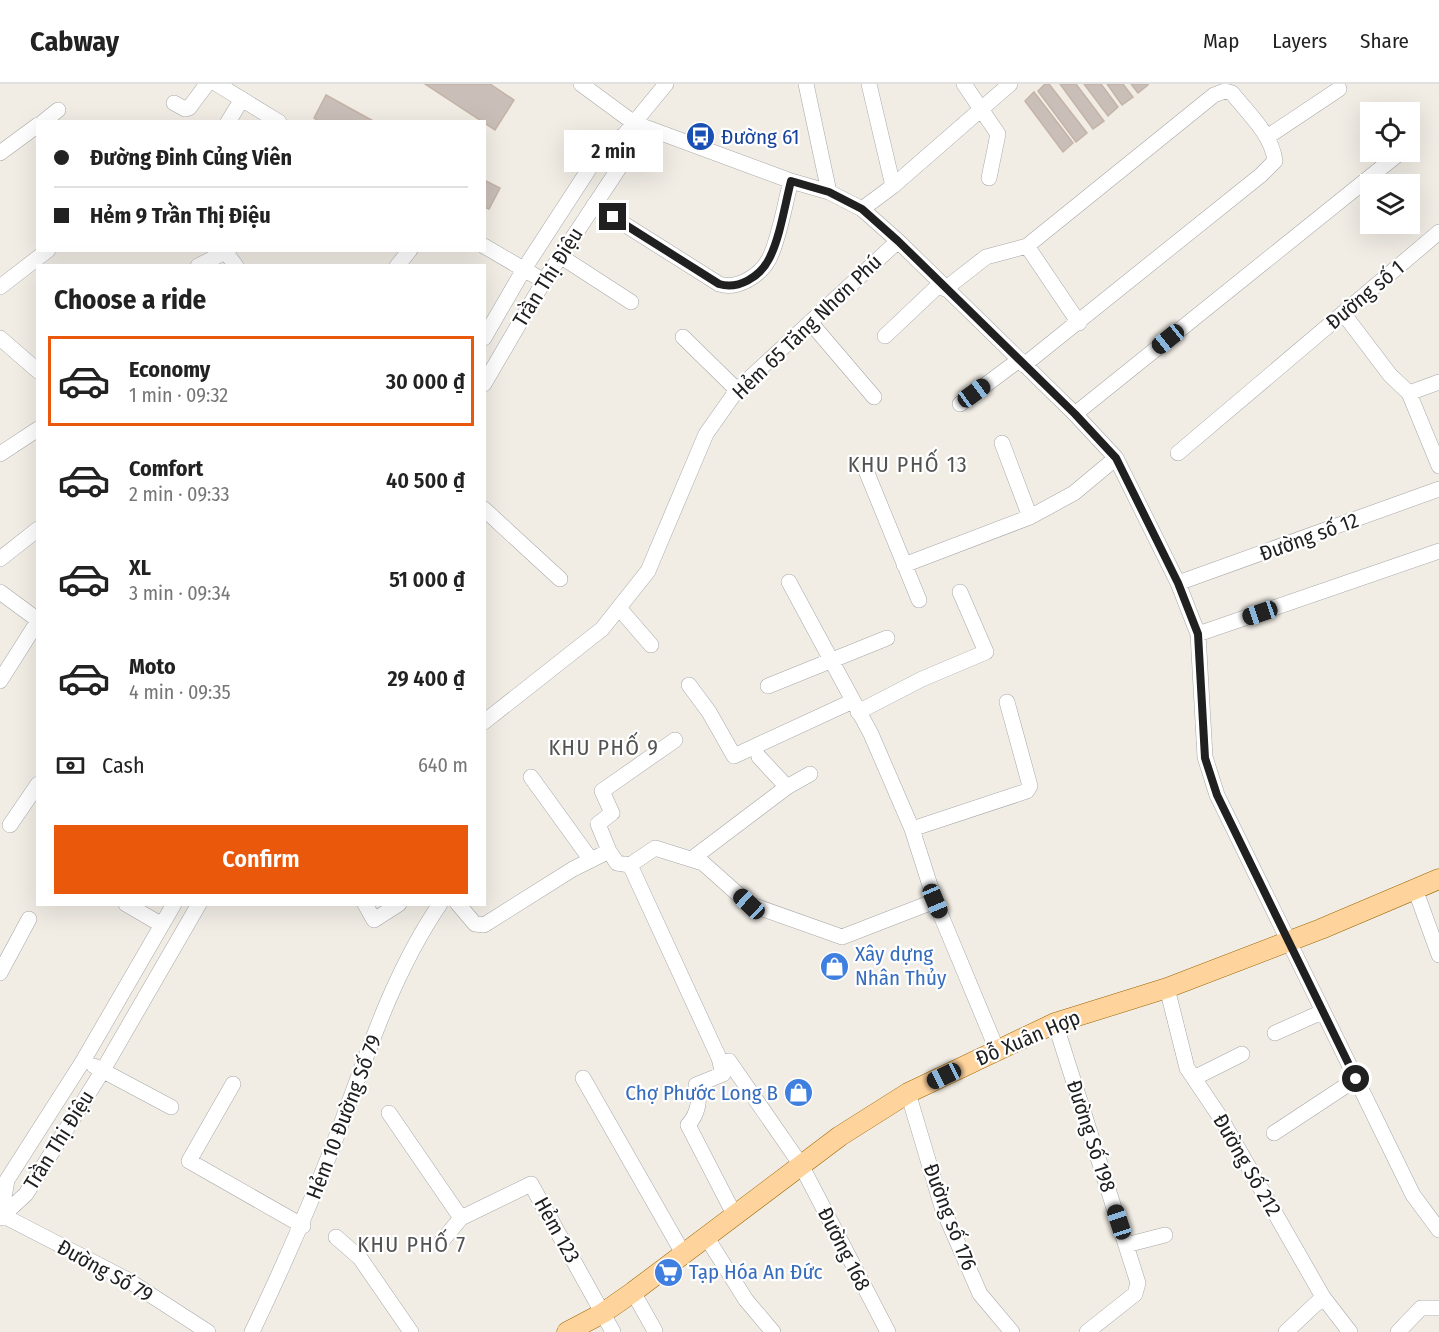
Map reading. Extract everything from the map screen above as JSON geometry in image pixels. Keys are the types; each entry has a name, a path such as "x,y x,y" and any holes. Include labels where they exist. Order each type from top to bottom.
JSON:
{"main road":[{"name":"Đỗ Xuân Hợp","path":"567,1332 603,1313 633,1292 840,1136 908,1093 1055,1023 1167,988 1287,942 1439,879"}],"street":[{"path":"174,103 185,109 189,108 207,84"},
{"path":"217,84 276,120"},
{"path":"581,84 634,123 791,181 829,192 862,209 898,241 942,287 1075,414 1116,458 1178,583 1198,634 1205,758 1217,795 1287,942 1413,1195 1439,1230"},
{"path":"624,135 666,84"},
{"path":"806,84 829,192"},
{"path":"869,84 893,186"},
{"path":"964,84 998,134 989,178"},
{"path":"862,209 893,186 1010,84"},
{"path":"1267,137 1339,89"},
{"path":"885,336 942,287 986,257 1027,246 1214,94 1225,91 1233,93 1267,137 1274,150 1275,161 1261,175 1079,323 960,404"},
{"path":"229,120 242,99"},
{"path":"46,120 58,110"},
{"path":"0,153 36,126"},
{"name":"Trần Thị Điệu","path":"486,335 524,269 604,146 624,135 624,159 544,281 486,381"},
{"path":"1075,414 1388,162"},
{"path":"594,205 719,284 732,287 743,284 769,260 791,181"},
{"name":"Đường số 1","path":"1178,453 1439,232"},
{"name":"Hẻm 65 Tăng Nhơn Phú","path":"486,720 602,629 648,571 706,434 737,390 898,241"},
{"path":"1027,246 1079,323"},
{"path":"486,247 544,281"},
{"path":"0,287 45,252"},
{"path":"202,264 224,252"},
{"path":"399,264 408,252"},
{"path":"560,256 631,302"},
{"path":"1343,313 1390,375 1409,393 1439,466"},
{"path":"810,322 874,397"},
{"path":"683,337 737,390"},
{"path":"0,338 36,369"},
{"path":"1409,393 1439,382"},
{"path":"0,454 36,430"},
{"path":"1002,443 1030,517"},
{"path":"904,565 1030,517 1074,493 1116,458"},
{"path":"867,473 919,600"},
{"name":"Đường số 12","path":"1178,583 1439,489"},
{"path":"486,511 560,579"},
{"path":"0,559 36,531"},
{"path":"1198,634 1439,551"},
{"path":"789,582 856,706 912,829 935,901 997,1050"},
{"path":"0,592 36,619"},
{"path":"689,684 710,712 734,756 986,652 960,592"},
{"path":"619,608 651,645"},
{"path":"0,681 36,624"},
{"path":"768,686 887,638"},
{"path":"912,829 1027,790 1030,786 1007,702"},
{"path":"675,740 602,791 612,813 598,824 609,851 617,863 630,865 655,848 693,858 703,863 749,904 842,937 935,901"},
{"path":"759,757 787,787"},
{"path":"693,858 787,787 810,774"},
{"path":"531,777 591,860"},
{"path":"10,825 36,787"},
{"path":"460,906 475,924 484,925 609,851"},
{"path":"630,865 719,1058 723,1074 696,1085 699,1098 693,1119 688,1125 735,1216"},
{"path":"1415,890 1439,955"},
{"path":"129,906 162,925"},
{"name":"Trần Thị Điệu","path":"0,1216 7,1180 83,1061 173,906"},
{"name":"Trần Thị Điệu","path":"0,1216 27,1194 104,1070 198,906"},
{"path":"366,906 374,920 396,906"},
{"name":"Hẻm 10 Đường Số 79","path":"252,1332 303,1226 390,995 416,939 439,906"},
{"path":"0,973 29,919"},
{"name":"Đường Số 212","path":"1167,988 1186,1068 1220,1117 1323,1297 1350,1332"},
{"path":"1275,1033 1322,1012"},
{"name":"Đường Số 198","path":"1055,1023 1137,1283 1136,1294 1104,1327 1087,1332"},
{"path":"1194,1078 1242,1054"},
{"path":"83,1061 171,1107"},
{"name":"Đường 168","path":"729,1061 801,1165 888,1332"},
{"path":"583,1078 684,1255"},
{"path":"1274,1133 1356,1079"},
{"path":"233,1084 189,1161 303,1226"},
{"name":"Đường số 176","path":"908,1093 942,1208 980,1294 1012,1332"},
{"path":"389,1113 461,1218"},
{"name":"Hẻm 123","path":"442,1241 461,1218 531,1184 603,1313"},
{"name":"Đường Số 79","path":"0,1216 126,1279 208,1332"},
{"path":"1126,1245 1165,1235"},
{"path":"336,1237 360,1258 411,1332"},
{"path":"706,1238 746,1300 773,1332"},
{"path":"633,1292 655,1331"},
{"path":"1286,1332 1323,1297"},
{"path":"1398,1332 1421,1308 1439,1308"},
{"path":"603,1313 613,1332"}],"building":[{"path":"425,84 490,84 514,100 495,130 486,124 486,120 480,120"},
{"path":"1045,84 1049,84 1087,133 1076,142 1038,91"},
{"path":"1060,84 1076,84 1104,121 1093,129"},
{"path":"1084,84 1101,84 1118,107 1108,116"},
{"path":"1107,84 1123,84 1133,97 1122,105"},
{"path":"1131,84 1148,84 1148,85 1138,93"},
{"path":"1034,92 1073,143 1063,152 1025,101"},
{"path":"326,95 371,120 317,120 314,118"},
{"path":"486,181 500,188 489,209 486,208"}],"place":[{"name":"Đường 61","path":"700,137"},
{"name":"Xây dựng Nhân Thủy","path":"834,966"},
{"name":"Chợ Phước Long B","path":"799,1093"},
{"name":"Tạp Hóa An Đức","path":"668,1272"}],"district":[{"name":"KHU PHỐ 13","path":"908,464"},
{"name":"KHU PHỐ 9","path":"604,747"},
{"name":"KHU PHỐ 7","path":"412,1244"}],"route":[{"path":"613,217 693,265 719,284 736,287 743,284 769,260 791,181 829,192 862,209 898,241 1075,414 1116,458 1178,583 1198,634 1205,758 1217,795 1356,1079"}]}
